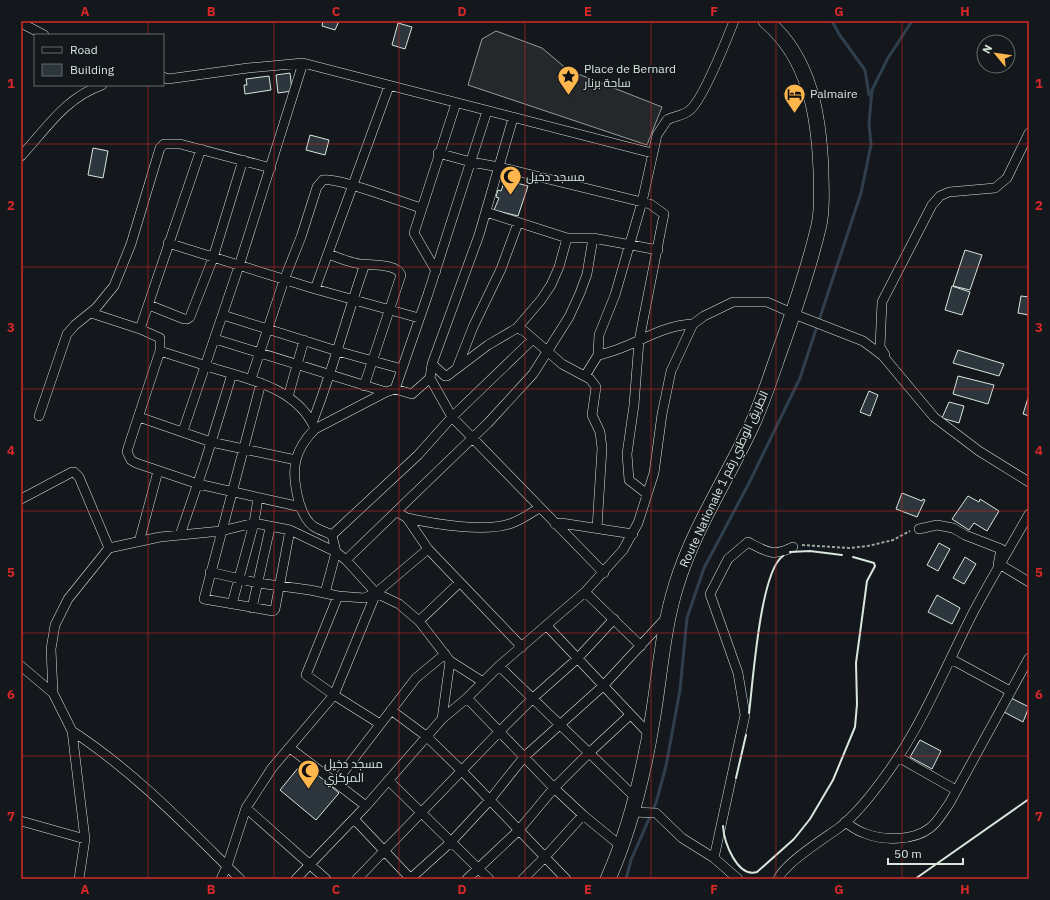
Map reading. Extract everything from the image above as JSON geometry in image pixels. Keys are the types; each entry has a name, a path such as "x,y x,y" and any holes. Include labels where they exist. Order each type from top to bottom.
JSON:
{"highway":[{"name":"Route Nationale الطريق الوطني رقم 1","path":"608,879 622,847 635,805 650,735 668,616 690,547 709,505 750,430 766,393 796,314 819,224 822,186 820,148 813,104 797,57 778,31 766,21"}],"street":[{"path":"585,376 598,355 599,335 615,296 630,245 642,202 657,136 667,120 684,114 691,109 697,101 714,68 734,21"},
{"path":"21,23 42,34"},
{"path":"164,77 168,78 303,63 327,68 389,86 652,154"},
{"path":"183,431 271,168 303,63"},
{"path":"21,156 63,108 75,98 100,86"},
{"path":"314,289 389,86"},
{"path":"436,271 414,233 438,153 456,103"},
{"path":"314,426 391,390 402,369 436,271 487,111"},
{"path":"513,118 486,212 432,364 430,378 452,417 473,437 539,508 604,572"},
{"path":"895,370 880,347 882,302 926,214 940,196 949,192 995,188 1007,178 1029,133"},
{"path":"39,416 67,334 107,296 119,274 131,244 160,148 164,144 169,143 200,148 271,168"},
{"path":"140,329 200,148"},
{"path":"438,153 650,204 664,214 639,341 634,405 627,454 627,470 629,480 647,494"},
{"path":"149,305 184,319 188,319 202,289 213,258 243,160"},
{"path":"251,379 284,280 319,184 323,180 328,179 421,208"},
{"path":"486,212 567,238 593,238 658,250"},
{"path":"457,370 473,327 501,269 518,223"},
{"path":"432,364 445,376 457,370 488,345 517,328 541,300 550,285 567,238"},
{"path":"346,560 473,437 522,386 547,352 569,317 587,274 593,238"},
{"path":"168,243 314,289 419,318"},
{"path":"328,254 354,263 377,264 400,271 401,275 364,386"},
{"path":"325,592 336,552 332,536 312,525 301,507 296,486 296,460 306,438 314,426 352,300 365,264"},
{"path":"598,355 615,352 649,336 678,326 693,324 704,316 733,302 767,302 863,341 874,348 895,370 934,417 974,447 1029,482"},
{"path":"90,313 140,329 160,338 160,351 126,452 131,460 158,471 198,484 301,507"},
{"path":"223,315 337,351 402,369"},
{"path":"296,879 389,781 442,719 467,698 499,666 585,592 623,550 638,523 654,473 662,414 672,371 693,324"},
{"path":"517,328 524,331 562,364 594,382 596,387 592,415 600,432 602,448 597,528"},
{"path":"215,339 364,386 412,394 430,378"},
{"path":"332,536 418,454 452,417 533,339"},
{"path":"288,397 304,340"},
{"path":"160,351 261,383 298,404 314,426"},
{"path":"180,535 198,484 232,374"},
{"path":"261,383 204,599 273,611 275,609 290,530"},
{"path":"139,417 183,431 211,442 296,460"},
{"path":"139,542 158,471"},
{"path":"21,499 74,472 79,477 109,548"},
{"path":"232,604 254,523 258,498"},
{"path":"396,512 407,518 433,524 494,526 512,524 539,508"},
{"path":"778,879 788,867 845,822 870,796 898,757 951,659 975,610 1029,514"},
{"path":"407,518 428,549 522,647"},
{"path":"52,693 51,649 55,625 68,599 109,548 180,535 221,531 254,523 270,528 290,530 336,552 346,560 376,593 399,604 419,621 447,658 483,682"},
{"path":"555,524 562,523 633,534"},
{"path":"919,528 937,525 953,528 965,535 1001,549 996,574"},
{"path":"252,608 270,528"},
{"path":"714,858 719,828 745,716 738,673 710,594 728,559 748,542 768,552 780,553 793,547"},
{"path":"210,572 258,583 325,592 338,596 364,598 376,593 428,549"},
{"path":"1001,565 1029,582"},
{"path":"419,621 459,582"},
{"path":"585,592 641,646"},
{"path":"221,879 227,866 246,808 272,768 334,695 376,593"},
{"path":"338,596 306,675 334,695 380,724"},
{"path":"354,819 410,879 450,842 489,801 524,757 603,686 668,616"},
{"path":"357,879 383,850 500,731 533,698 577,659 614,619"},
{"path":"547,626 650,735"},
{"path":"335,783 416,678 447,658"},
{"path":"442,719 447,658"},
{"path":"845,822 864,833 882,838 900,838 922,833 937,822 1029,658"},
{"path":"951,659 1010,691"},
{"path":"21,666 52,693 72,731 85,838 79,879"},
{"path":"499,666 589,752 635,805 656,812 682,838 714,858 738,879"},
{"path":"467,698 554,788 583,815 622,847"},
{"path":"391,710 426,736 462,771 489,801 566,879"},
{"path":"467,879 519,830 554,788 589,752 630,714"},
{"path":"72,731 103,751 139,781 240,879"},
{"path":"290,748 366,806"},
{"path":"898,757 956,790"},
{"path":"389,781 489,879"},
{"path":"246,808 326,879"},
{"path":"523,879 583,815"},
{"path":"21,821 85,838"}],"path":[{"path":"793,547 807,544 849,548 868,546 893,540 907,531 919,528"}],"shaded area":[{"name":"Place de Bernard ساحة برنار","path":"496,31 542,48 568,70 662,107 647,145 468,85 482,39"}],"building":[{"path":"323,21 339,21 335,30 322,26"},
{"path":"398,23 412,27 405,49 392,45"},
{"path":"290,73 292,91 278,93 276,75"},
{"path":"269,76 271,90 245,94 244,85 247,85 246,79"},
{"path":"310,135 329,140 325,155 306,150"},
{"path":"93,148 108,151 103,178 88,175"},
{"name":"مسجد دخيل","path":"505,180 528,186 518,216 494,210 499,198 496,197 498,190 501,191"},
{"path":"965,250 982,255 970,290 953,286"},
{"path":"952,286 970,292 962,315 945,310"},
{"path":"1021,296 1029,297 1029,315 1018,313"},
{"path":"958,350 1004,364 999,376 953,363"},
{"path":"958,376 994,385 988,404 953,394"},
{"path":"869,391 878,395 870,416 860,412"},
{"path":"1029,398 1029,416 1023,414"},
{"path":"949,402 964,406 959,423 942,418"},
{"path":"902,493 922,501 923,499 925,500 917,517 896,509"},
{"path":"968,496 979,502 980,499 999,511 987,531 974,523 969,530 952,519"},
{"path":"939,543 950,549 938,571 927,565"},
{"path":"965,557 976,564 964,584 953,578"},
{"path":"937,595 960,608 952,624 928,612"},
{"path":"1011,698 1029,707 1023,722 1004,712"},
{"path":"920,740 941,751 932,769 910,757"},
{"name":"مسجد دخيل المركزي","path":"303,762 339,793 316,820 280,790"}],"waterway":[{"path":"832,21 839,34 865,70 869,95"},
{"path":"626,879 631,860 656,803 666,766 680,690 687,618 704,568 749,483 800,378 861,193 871,145 869,123 872,90 888,58 912,21"}],"wall":[{"path":"790,552 810,551 842,555"},
{"path":"749,713 755,654 763,604 775,566 783,556"},
{"path":"723,826 729,849 738,864 743,870 757,872 794,839 810,819 833,780 855,727 857,704 856,663 867,581 875,566 874,563 853,557"},
{"path":"736,778 746,735"},
{"path":"915,879 1029,799"}],"place":[{"name":"Place de Bernard ساحة برنار","path":"568,96"},
{"name":"Palmaire","path":"795,114"},
{"name":"مسجد دخيل","path":"511,196"},
{"name":"مسجد دخيل المركزي","path":"309,790"}]}
